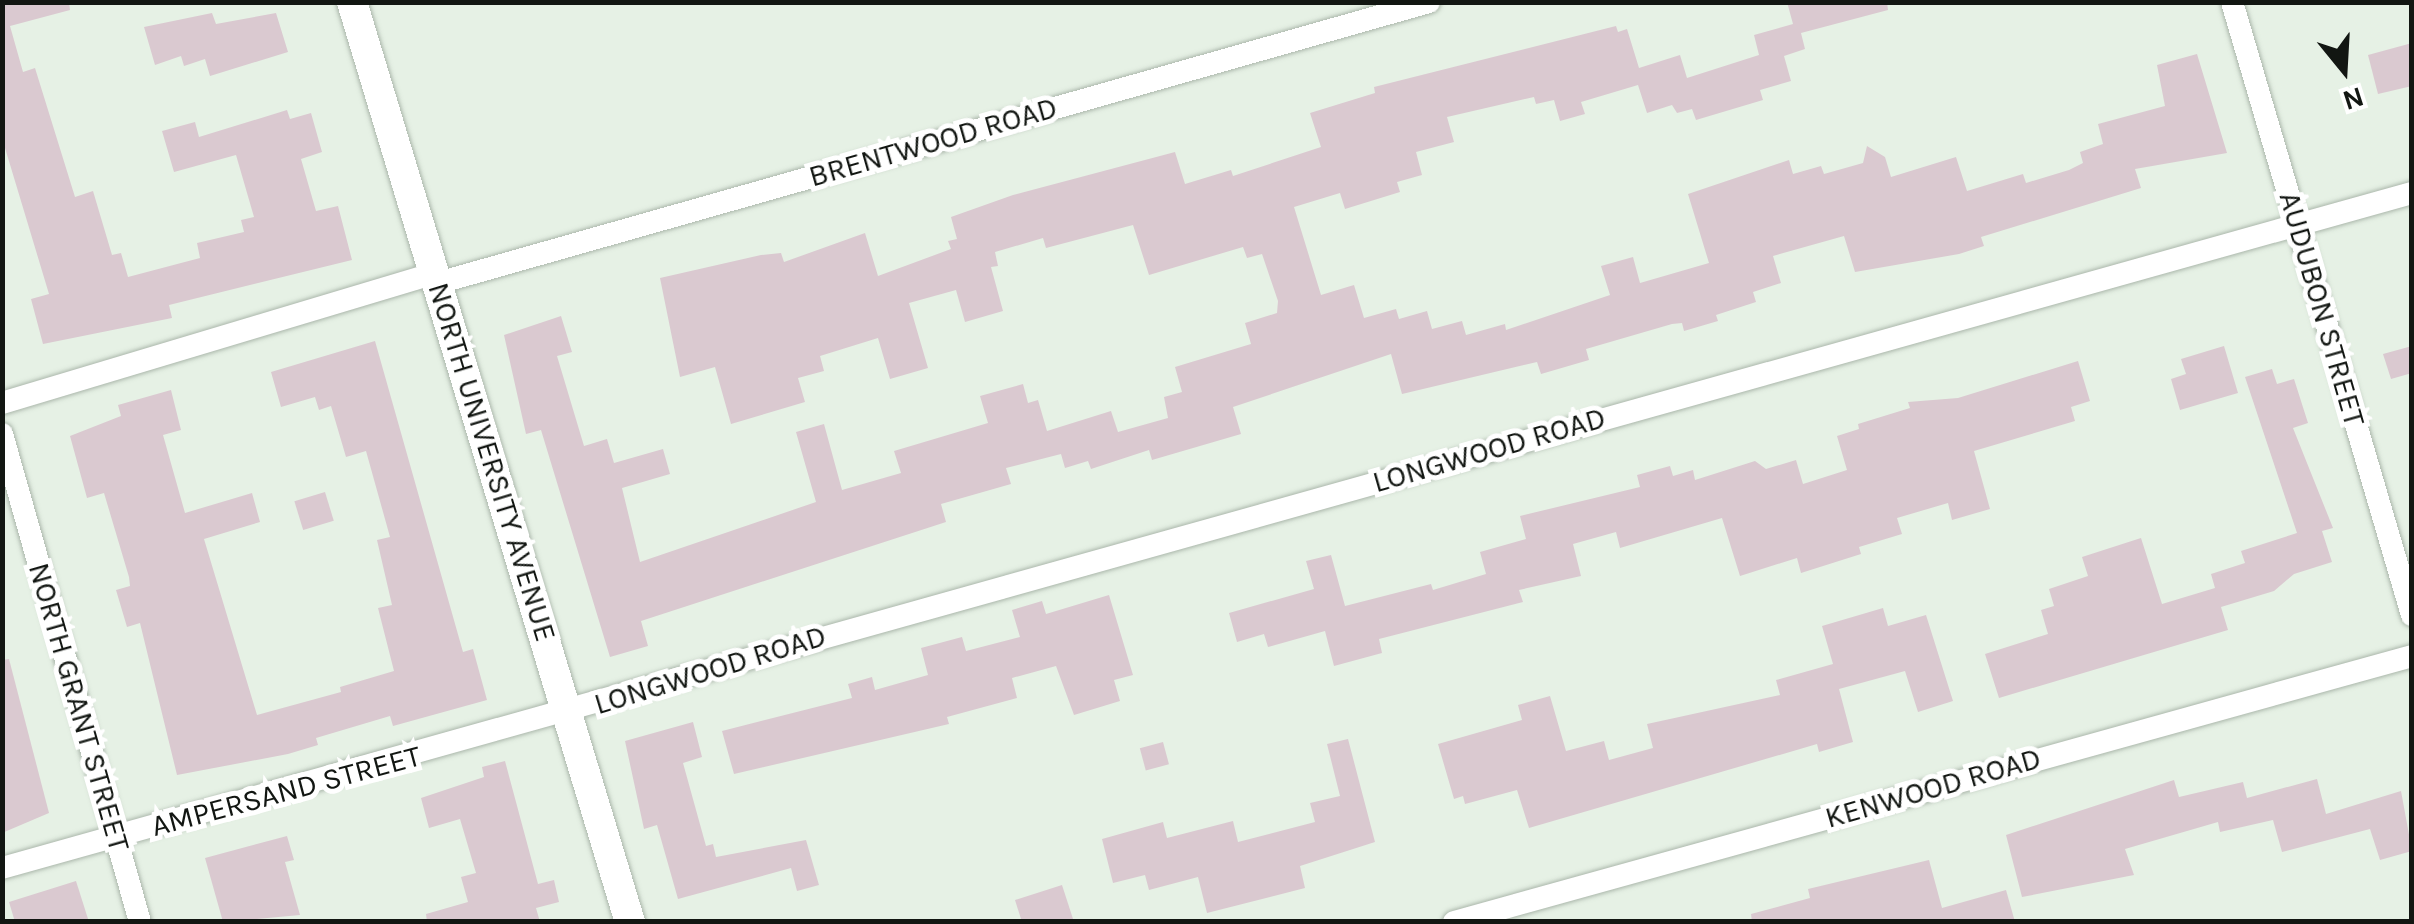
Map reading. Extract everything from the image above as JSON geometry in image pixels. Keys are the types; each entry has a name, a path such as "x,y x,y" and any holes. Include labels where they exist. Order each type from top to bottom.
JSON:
{"street":[{"name":"NORTH UNIVERSITY AVENUE","path":"352,2 630,922"},
{"name":"BRENTWOOD ROAD","path":"2,403 1428,2"},
{"name":"AUDUBON STREET","path":"2232,2 2412,616"},
{"name":"LONGWOOD ROAD","path":"568,712 2412,192"},
{"name":"NORTH GRANT STREET","path":"2,434 140,922"},
{"name":"KENWOOD ROAD","path":"1454,922 2412,656"},
{"name":"AMPERSAND STREET","path":"2,868 568,712"}],"building":[{"path":"2,2 69,2 70,10 10,26 23,72 35,68 75,197 93,191 112,255 121,253 128,277 200,258 197,243 244,232 241,220 254,217 236,155 174,172 162,131 195,122 199,137 287,110 290,119 311,113 322,152 301,159 316,211 338,206 352,260 169,305 172,318 43,344 31,299 49,294 2,138"},
{"path":"1787,2 1887,2 1888,10 1801,33 1805,49 1784,56 1791,81 1760,90 1763,100 1696,120 1692,109 1677,113 1672,105 1647,113 1638,85 1581,102 1585,114 1560,121 1554,100 1536,104 1534,97 1447,117 1454,142 1416,152 1422,175 1397,182 1400,192 1345,209 1340,193 1294,207 1321,295 1354,285 1364,318 1396,309 1399,319 1427,311 1432,329 1462,321 1466,335 1505,324 1506,330 1610,295 1601,266 1633,257 1640,283 1709,263 1688,194 1789,160 1793,174 1821,166 1824,174 1863,163 1867,146 1885,157 1891,177 1956,157 1967,191 2023,174 2026,183 2069,170 2083,163 2080,152 2103,144 2098,124 2165,106 2157,65 2197,54 2227,153 2135,169 2141,188 1981,237 1984,246 1959,254 1855,272 1844,236 1773,256 1781,283 1753,292 1756,302 1716,315 1718,321 1684,331 1682,323 1672,324 1586,349 1589,360 1541,374 1537,362 1402,394 1391,354 1233,407 1241,434 1152,460 1149,450 1091,469 1088,461 1065,468 1061,454 1006,468 1011,484 941,504 946,522 641,621 648,646 610,657 541,430 526,434 504,335 561,316 572,352 557,356 584,446 607,439 614,463 663,449 670,474 622,488 640,562 816,502 796,432 824,424 842,490 901,473 894,451 988,423 980,396 1023,384 1028,403 1038,400 1047,431 1111,411 1118,432 1168,418 1164,397 1182,392 1175,367 1251,344 1245,323 1277,313 1278,301 1262,254 1247,258 1243,247 1149,275 1133,225 1046,248 1043,238 995,252 998,266 991,267 1003,311 965,322 956,290 909,303 928,368 890,379 878,338 820,356 824,371 798,378 805,402 731,424 715,367 680,377 660,278 761,255 781,253 784,262 865,233 878,276 951,249 948,241 957,239 951,217 1013,195 1175,152 1185,184 1231,170 1233,176 1321,147 1310,113 1375,93 1374,87 1616,26 1618,32 1627,29 1639,68 1680,55 1687,78 1759,55 1754,35 1793,24"},
{"path":"212,13 216,24 276,13 288,52 210,76 205,59 184,66 181,56 155,65 144,27"},
{"path":"2412,43 2412,86 2378,94 2368,55"},
{"path":"375,341 463,652 473,649 487,700 393,726 390,716 316,738 318,745 288,754 177,775 140,623 127,627 116,590 130,586 129,577 104,493 87,498 70,436 121,416 118,405 171,390 181,430 163,435 185,513 252,493 260,522 204,539 257,715 341,692 340,687 394,671 378,608 392,605 377,540 390,537 366,451 346,457 331,406 319,410 315,397 281,407 271,372"},
{"path":"2224,346 2238,393 2180,410 2171,379 2186,374 2181,359"},
{"path":"2412,346 2412,373 2391,379 2383,354"},
{"path":"2078,361 2090,401 2071,407 2075,421 1974,451 1990,509 1952,520 1948,503 1897,518 1902,534 1859,547 1861,554 1801,573 1797,558 1740,576 1722,518 1620,548 1616,532 1573,544 1581,576 1519,590 1523,602 1379,639 1382,653 1334,666 1325,631 1268,647 1264,634 1237,642 1229,613 1314,589 1306,561 1331,555 1345,606 1431,584 1433,590 1486,574 1480,552 1526,539 1520,516 1640,487 1637,475 1670,466 1673,476 1693,470 1695,480 1755,461 1766,469 1796,460 1803,484 1847,470 1837,436 1859,429 1858,424 1910,408 1908,402 1958,398"},
{"path":"2272,369 2277,384 2294,379 2308,423 2293,428 2333,528 2322,531 2332,562 2294,574 2274,591 2221,607 2228,630 1999,698 1985,654 2048,634 2041,610 2054,606 2049,589 2088,576 2082,557 2141,538 2162,604 2215,588 2211,574 2245,563 2241,551 2297,533 2245,377"},
{"path":"325,492 334,521 303,530 294,501"},
{"path":"1109,595 1133,675 1114,680 1120,701 1074,715 1056,666 1012,678 1017,698 947,717 949,724 734,774 722,731 852,698 848,684 872,677 875,690 928,675 921,648 962,637 966,651 1020,637 1012,610 1042,601 1046,614"},
{"path":"1883,608 1888,626 1926,615 1953,701 1918,712 1905,671 1839,689 1853,742 1819,752 1817,744 1529,828 1517,790 1465,804 1463,796 1454,799 1438,744 1522,720 1518,705 1550,696 1566,751 1604,741 1609,760 1653,748 1647,724 1780,695 1776,680 1833,664 1822,626"},
{"path":"9,659 49,813 2,833 2,660"},
{"path":"693,722 702,757 683,763 706,846 713,844 716,857 806,840 819,885 797,891 791,868 678,899 657,825 644,829 625,741"},
{"path":"1348,739 1375,842 1300,866 1305,888 1207,913 1198,877 1149,890 1145,875 1113,883 1102,839 1163,822 1167,838 1233,821 1238,842 1315,822 1310,803 1340,796 1327,744"},
{"path":"1163,742 1169,764 1146,770 1140,748"},
{"path":"505,761 538,884 554,880 559,902 536,908 540,922 427,922 426,914 468,902 461,877 476,873 460,819 429,828 421,798 484,777 482,767"},
{"path":"2317,779 2326,814 2401,791 2412,851 2380,860 2370,829 2282,852 2273,820 2220,832 2218,822 2125,849 2134,875 2022,897 2006,835 2174,780 2179,797 2243,782 2247,798"},
{"path":"287,836 294,860 285,862 300,915 223,922 205,858"},
{"path":"1929,860 1942,908 2006,890 2015,922 1752,922 1751,914 1810,898 1808,889"},
{"path":"76,881 89,922 15,922 9,902"},
{"path":"1062,885 1074,922 1022,922 1015,900"}]}
